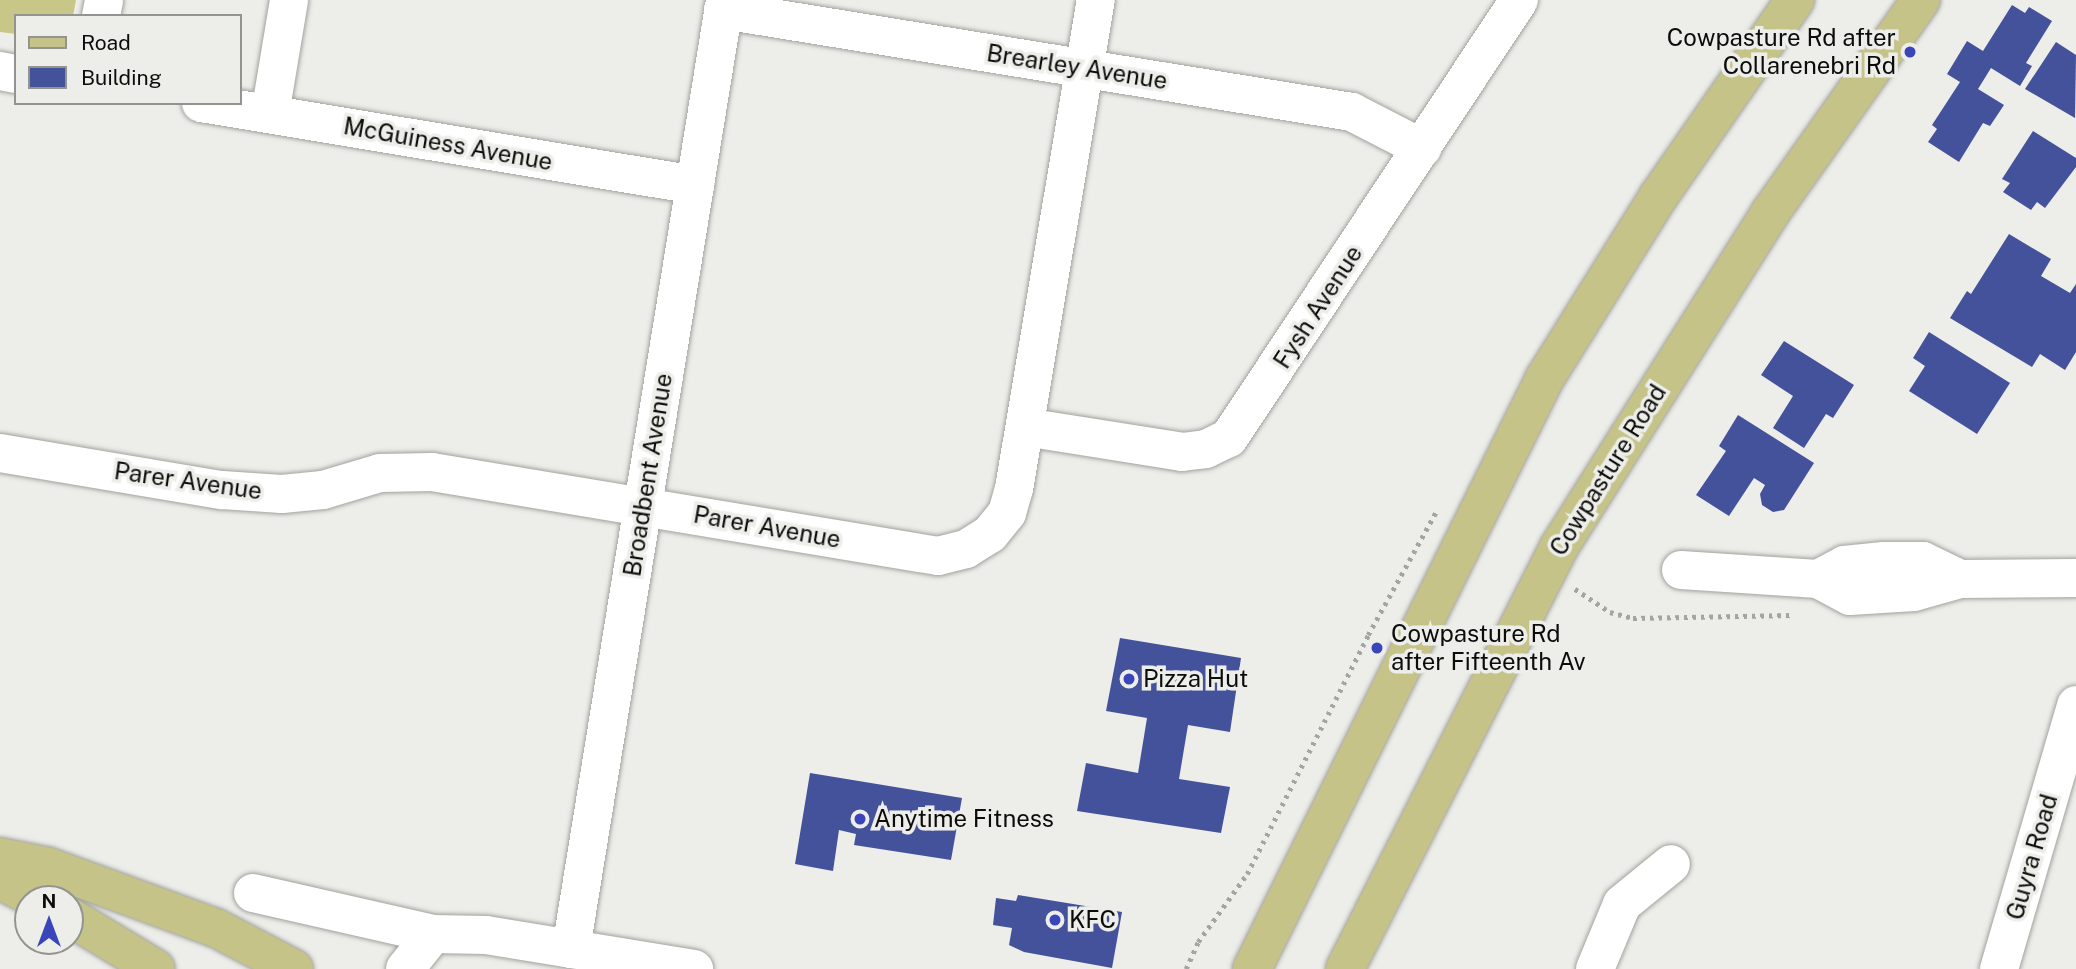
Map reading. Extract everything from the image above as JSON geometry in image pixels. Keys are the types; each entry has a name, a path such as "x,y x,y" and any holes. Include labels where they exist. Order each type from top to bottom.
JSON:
{"main road":[{"path":"1252,969 1545,378 1658,197 1795,0"},
{"name":"Cowpasture Road","path":"1345,969 1559,547 1770,212 1921,0"},
{"path":"0,857 49,867 216,928 294,969"},
{"path":"84,925 156,969"}],"street":[{"path":"270,114 289,0"},
{"name":"Parer Avenue","path":"0,453 222,490 282,494 323,490 380,473 432,472 938,556 966,549 990,534 1007,513 1025,427 1097,0"},
{"name":"Fysh Avenue","path":"1025,427 1182,452 1206,450 1229,438 1518,0"},
{"name":"Brearley Avenue","path":"724,5 1352,111 1422,148"},
{"name":"Broadbent Avenue","path":"571,949 724,5"},
{"name":"McGuiness Avenue","path":"214,105 695,186"},
{"path":"1681,570 1818,579 1850,596 1914,592 1960,579 2076,578"},
{"name":"Guyra Road","path":"1999,969 2076,705"},
{"path":"1595,969 1622,904 1671,864"},
{"path":"253,893 433,934 486,935 694,969"},
{"path":"405,969 433,934"}],"path":[{"path":"1569,584 1609,612 1633,618"}],"shaded area":[{"path":"0,0 76,0 73,14 14,14 14,34 0,32"}],"building":[{"path":"2012,5 2025,13 2029,7 2052,21 2026,63 2032,66 2020,86 1991,68 1978,89 2004,105 1990,126 1983,123 1959,162 1928,142 1937,129 1932,125 1960,82 1947,74 1967,41 1983,51"},
{"path":"2056,42 2076,55 2075,118 2025,89"},
{"path":"2033,131 2076,158 2076,167 2045,208 2037,202 2031,210 2003,192 2010,183 2002,179"},
{"path":"2009,234 2051,259 2041,276 2070,293 2076,284 2076,352 2065,370 2040,354 2032,367 1950,318 1967,291 1971,294"},
{"path":"1929,332 2010,383 1977,434 1909,391 1925,366 1913,358"},
{"path":"1784,341 1854,385 1833,418 1826,414 1804,448 1773,428 1793,396 1761,375"},
{"path":"1738,415 1814,463 1784,510 1773,512 1762,505 1760,494 1765,485 1754,478 1729,516 1696,495 1726,451 1719,446"},
{"path":"1120,638 1241,658 1230,732 1188,725 1179,779 1230,787 1221,833 1077,811 1086,763 1138,773 1147,718 1106,711"},
{"path":"810,773 962,798 951,860 854,845 856,834 839,830 833,871 795,864"},
{"path":"1018,895 1122,912 1112,968 1024,952 1009,945 1012,928 993,925 996,898 1016,901"}],"place":[{"name":"Cowpasture Rd after Collarenebri Rd","path":"1910,52"},
{"name":"Cowpasture Rd after Fifteenth Av","path":"1377,648"},
{"name":"Pizza Hut","path":"1129,679"},
{"name":"Anytime Fitness","path":"860,819"},
{"name":"KFC","path":"1055,920"}]}
